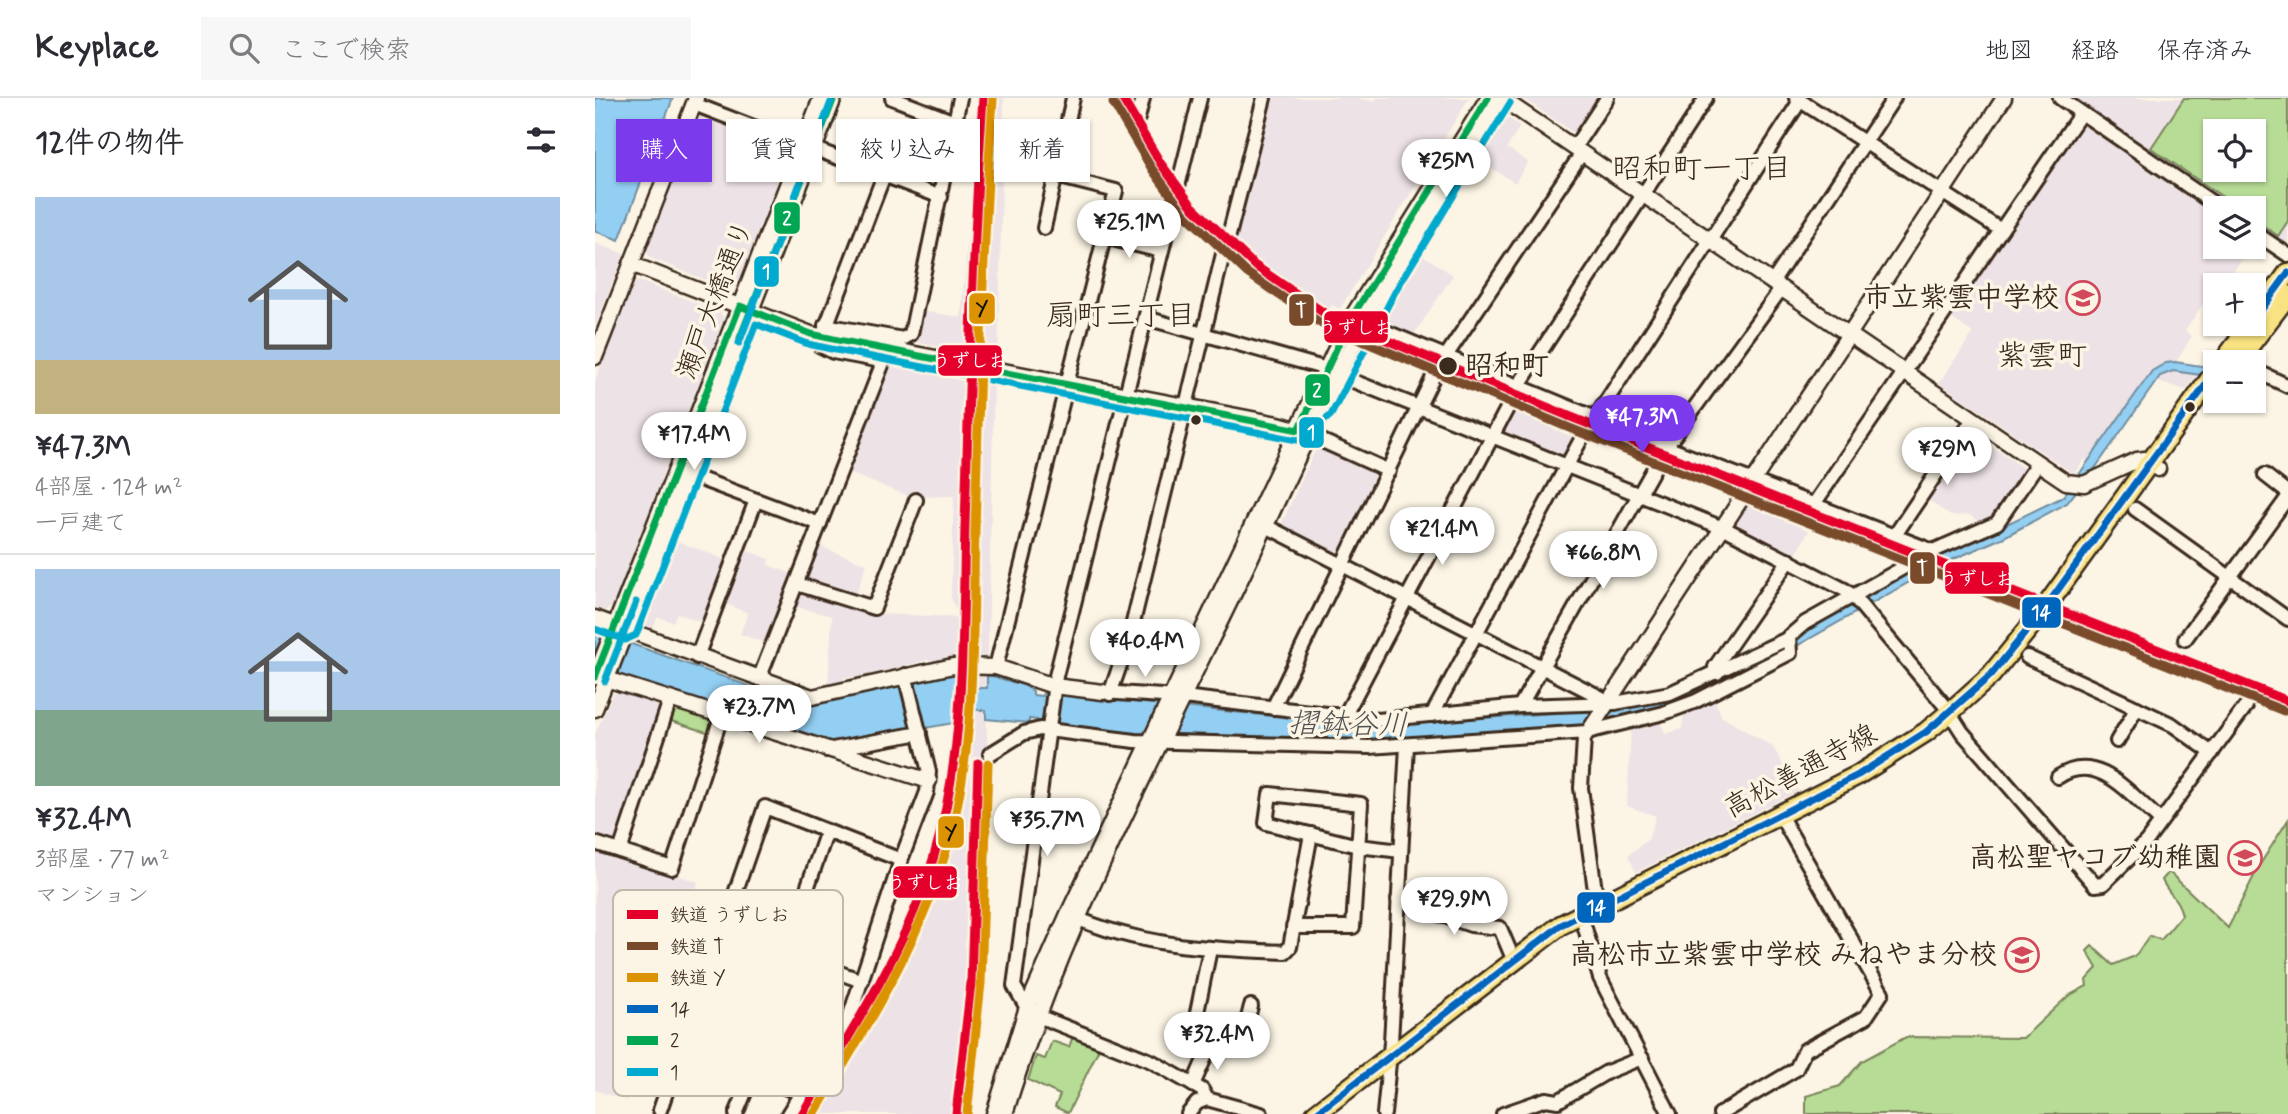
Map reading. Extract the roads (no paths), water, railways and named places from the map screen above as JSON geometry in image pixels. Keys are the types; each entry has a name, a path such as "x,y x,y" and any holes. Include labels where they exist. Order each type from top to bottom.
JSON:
{"main road":[{"path":"2266,304 2288,273"},
{"path":"2246,350 2288,295"},
{"name":"高松善通寺線","path":"1333,1114 1389,1064 1561,925 1597,905 1908,759 2024,650 2154,466 2203,390"},
{"name":"高松善通寺線","path":"2154,466 2203,406"},
{"name":"高松善通寺線","path":"1315,1114 1584,925 1782,820"}],"street":[{"name":"瀬戸大橋通り","path":"816,119 821,98"},
{"name":"瀬戸大橋通り","path":"822,122 834,98"},
{"path":"892,98 947,119"},
{"path":"956,119 960,98"},
{"path":"1068,119 1073,98"},
{"path":"1138,118 1143,98"},
{"path":"1201,98 1053,690 1014,986 1033,1012 1151,1062 1202,1090 1207,1099"},
{"path":"1229,234 1263,98"},
{"path":"993,1114 1073,917 1211,617 1333,372 1501,98 2066,482 2092,482 2137,460 2145,459 2154,466"},
{"path":"1446,356 1578,151 1607,98"},
{"path":"1519,385 1706,98"},
{"path":"1666,447 1777,286 1894,98"},
{"path":"1597,905 1581,788 1589,730 2004,98"},
{"path":"2060,98 2203,196"},
{"path":"1174,701 1266,526 1302,451 1304,432 1322,409 1355,312 1488,99"},
{"path":"1596,418 1798,99 1941,194 2001,230"},
{"path":"595,357 695,101 739,119"},
{"path":"1814,504 2081,113"},
{"name":"瀬戸大橋通り","path":"619,631 795,182"},
{"path":"759,679 882,365 876,360 822,348 819,345 881,182"},
{"path":"902,182 941,197"},
{"path":"823,331 908,338 944,182"},
{"path":"1044,228 1055,182"},
{"path":"1069,376 1116,191 1080,182"},
{"path":"1104,237 1161,251"},
{"path":"2266,240 2288,255"},
{"path":"1107,693 1129,639 1224,250"},
{"path":"631,264 745,308 823,331 1304,432 1389,471"},
{"name":"瀬戸大橋通り","path":"595,709 600,676 688,474 745,308"},
{"path":"1146,318 1333,372 1721,528 1789,560 1854,597 2092,883 2103,884 2146,842 2246,706"},
{"path":"1365,323 1666,447 1933,551"},
{"path":"1273,708 1421,407 1436,371"},
{"path":"2266,376 2288,386"},
{"path":"996,667 1065,393"},
{"path":"1344,717 1511,401"},
{"path":"1895,535 1973,419"},
{"path":"1432,715 1585,432"},
{"path":"1520,706 1658,461"},
{"path":"595,618 619,631 812,697 906,679 940,667 996,667 1053,690 1273,708 1378,720 1520,706 1605,705 1669,693 1789,641 1805,623 1933,551 1997,523 2038,463"},
{"path":"688,474 820,524"},
{"path":"2185,639 2288,495 2265,475"},
{"path":"697,657 756,500"},
{"path":"797,584 874,608 916,500"},
{"path":"2135,509 2288,619"},
{"path":"1266,526 1541,666 1605,705"},
{"path":"1717,673 1715,667 1789,560"},
{"path":"990,754 1024,733 1047,728 1156,739 1369,747 1589,730 1664,713 1694,702 1790,653 1789,641"},
{"path":"2027,657 2173,725 2212,753"},
{"path":"600,676 929,781"},
{"path":"843,1026 850,1015 862,981 929,781 906,679"},
{"path":"619,850 670,700"},
{"path":"2117,741 2137,708"},
{"path":"595,842 672,868 722,714"},
{"path":"827,750 919,731"},
{"path":"1384,1114 1406,745"},
{"path":"2058,777 2076,767 2098,768 2161,821"},
{"path":"1293,927 1353,927 1358,846 1360,804 1270,794 1266,823 1358,846 1401,851"},
{"path":"737,890 765,807 901,860"},
{"path":"1720,1114 1795,1069 1805,1050 1866,1017 1881,999 1882,993 1876,981 1782,820"},
{"path":"807,890 827,831"},
{"path":"1073,917 1091,926 1180,948 1285,951 1290,947 1311,834"},
{"path":"1398,900 1471,925 1500,928 1514,961"},
{"path":"1584,925 1592,961 1670,1114"},
{"path":"1210,949 1193,1032 1196,1040 1210,1046"},
{"path":"843,974 862,981"},
{"path":"1193,1085 1210,1046 1245,1030 1251,1006"},
{"path":"1005,1114 1033,1012"},
{"path":"1503,1114 1546,1099 1558,1101 1607,1072 1643,1058"},
{"path":"660,1110 665,1096"},
{"path":"736,1114 741,1096"},
{"path":"788,1114 799,1096"},
{"path":"1188,1114 1197,1103 1207,1099 1261,1114"}],"water":[{"path":"595,98 673,98 665,119 616,119 616,182 641,182 619,240 595,231"},
{"name":"摺鉢谷川","path":"2166,363 2203,366 2203,375 2173,371 2160,376 2096,467 2067,503 2004,537 1936,567 1786,652 1699,696 1601,726 1364,743 1098,734 1037,724 1037,720 1029,719 1029,723 986,719 986,710 971,710 971,720 829,745 595,668 595,631 805,706 946,675 971,675 972,688 987,688 987,676 992,676 1023,685 1033,691 1033,695 1042,696 1043,693 1353,724 1385,725 1612,709 1691,690 1771,650 1917,567 2063,497 2152,371"}],"rail line":[{"name":"うずしお","path":"843,1047 909,924 934,856 952,775 962,651 972,312 983,98"},
{"name":"うずしお","path":"1122,98 1161,164 1192,206 1254,265 1327,315 1571,417 2288,701"},
{"name":"Y","path":"843,1066 886,991 931,895 954,821 962,780 973,656 982,315 993,99"},
{"name":"T","path":"1113,103 1152,169 1184,213 1247,273 1322,324 1567,427 2284,711"},
{"name":"うずしお","path":"956,1114 971,983 978,763"},
{"name":"Y","path":"967,1114 981,983 988,763"},
{"name":"うずしお","path":"802,1114 813,1096"},
{"name":"Y","path":"814,1114 825,1096"}],"place":[{"name":"市立紫雲中学校","path":"2083,298"},
{"name":"昭和町","path":"1448,366"},
{"name":"高松聖ヤコブ幼稚園","path":"2245,858"},
{"name":"高松市立紫雲中学校 みねやま分校","path":"2022,955"}],"district":[{"name":"昭和町一丁目","path":"1702,169"},
{"name":"扇町三丁目","path":"1121,316"},
{"name":"紫雲町","path":"2042,356"}]}
